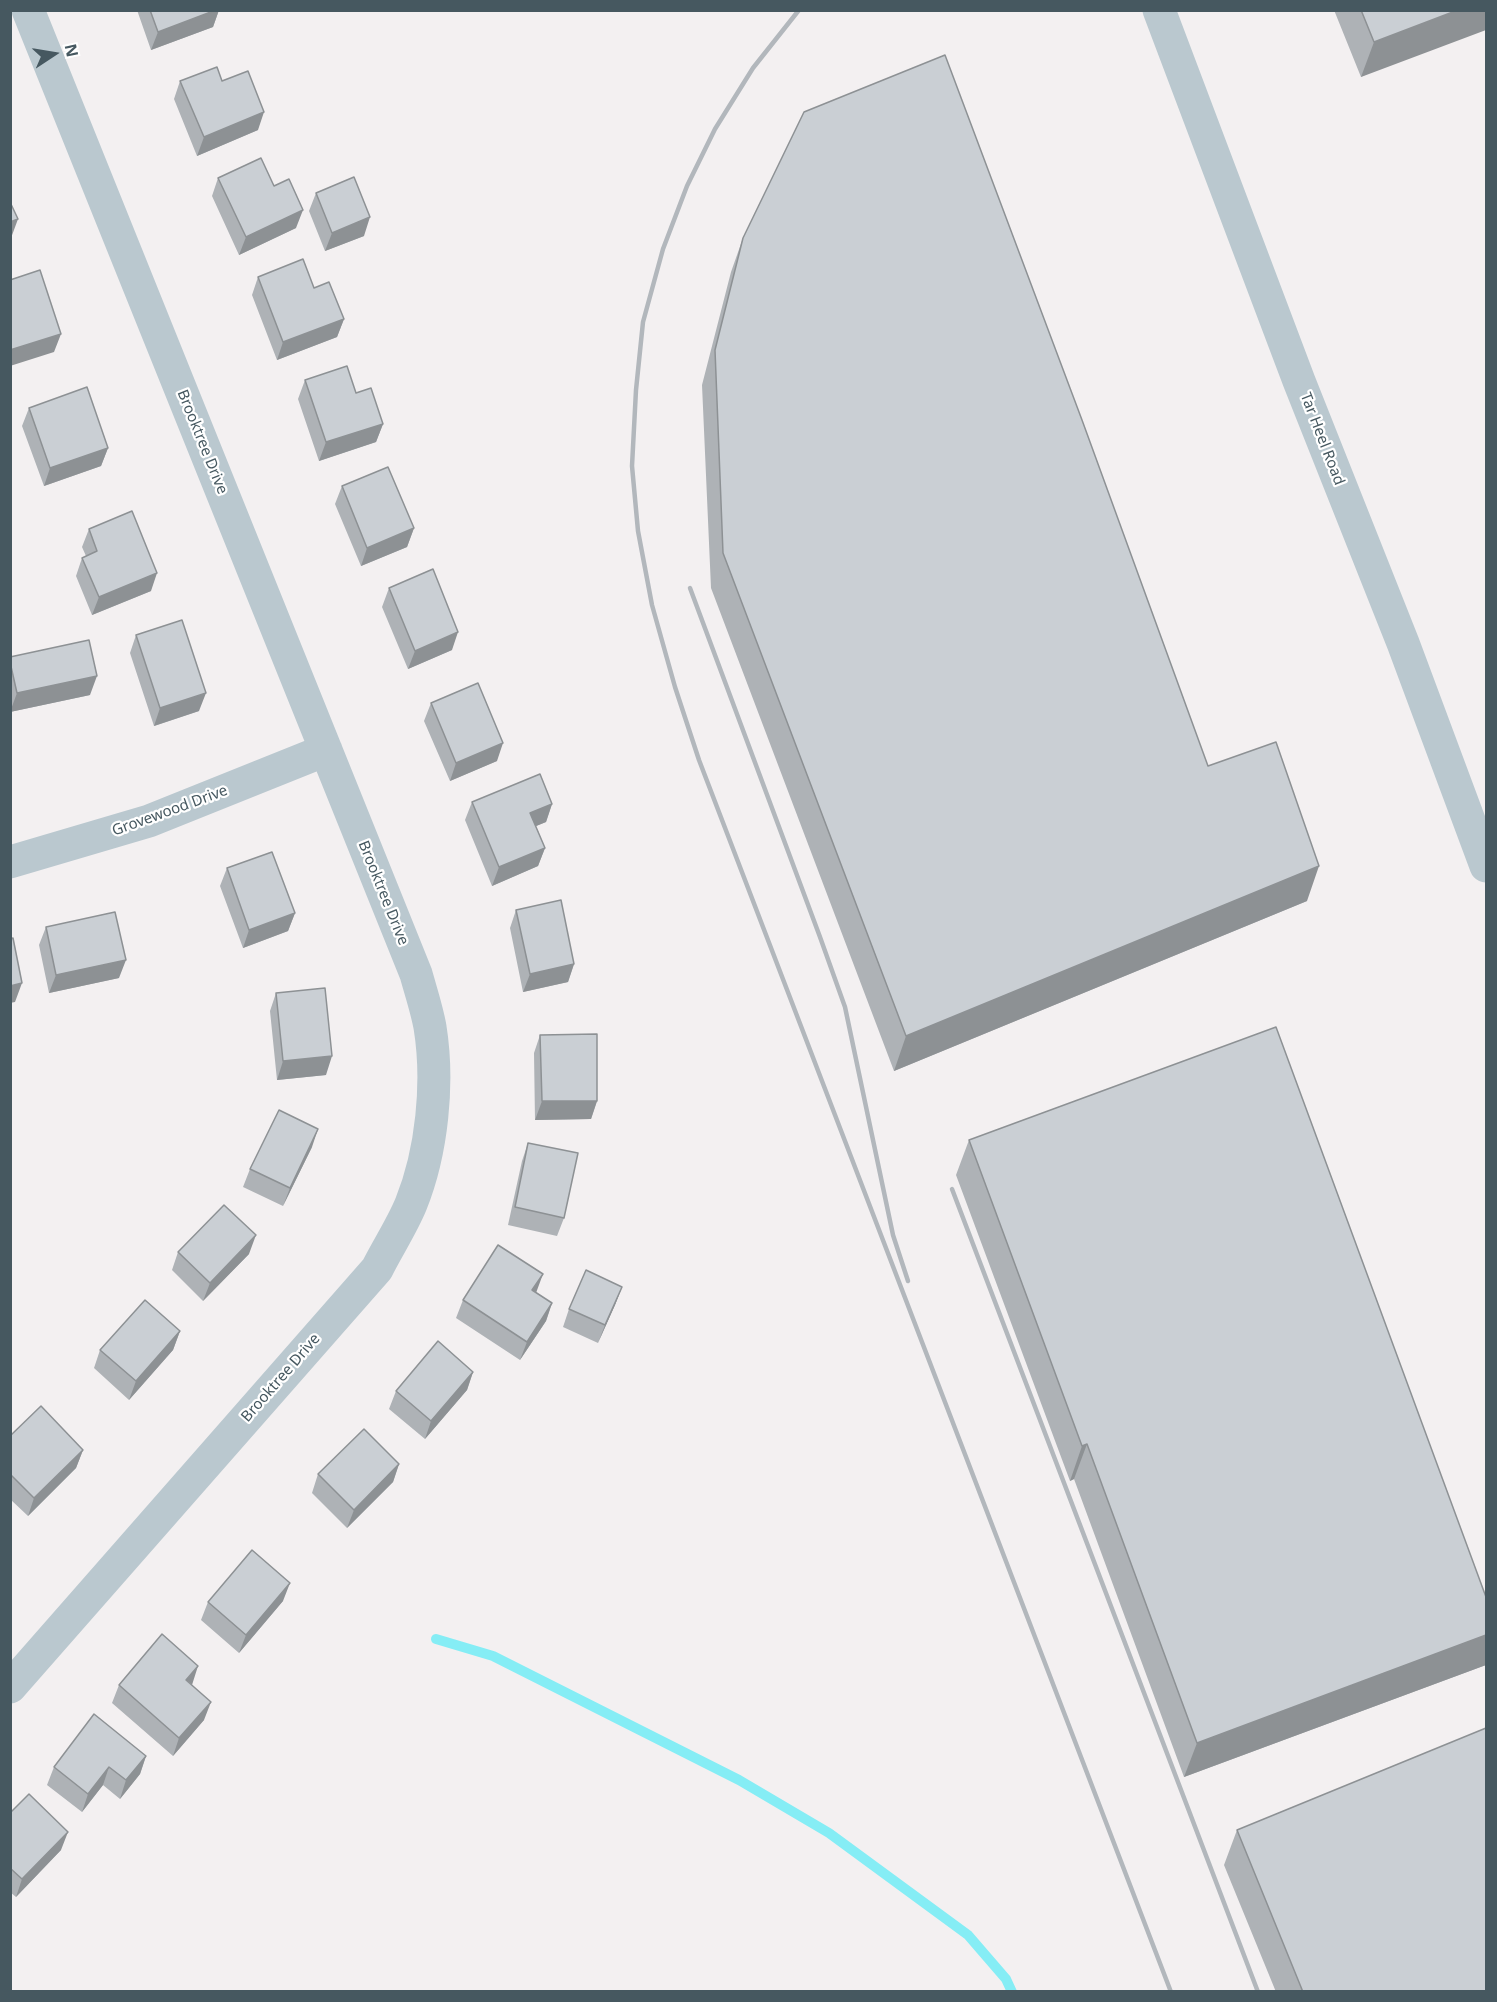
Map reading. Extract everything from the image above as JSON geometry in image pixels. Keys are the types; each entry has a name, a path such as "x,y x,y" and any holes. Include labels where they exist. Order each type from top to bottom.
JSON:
{"street":[{"name":"Brooktree Drive","path":"10,1687 377,1269 411,1204 426,1155 434,1078 430,1028 416,974 28,10"},
{"name":"Tar Heel Road","path":"1159,10 1299,381 1403,643 1486,866"},
{"name":"Grovewood Drive","path":"10,862 150,822 326,750"}],"building":[{"path":"150,10 216,10 158,32"},
{"path":"1361,10 1458,10 1374,42"},
{"path":"945,55 1082,420 1208,766 1276,742 1319,866 906,1036 723,553 715,350 743,238 804,112"},
{"path":"217,67 222,81 248,71 264,112 204,137 180,81"},
{"path":"261,158 274,186 289,179 303,210 246,237 218,178"},
{"path":"354,177 370,217 332,233 316,193"},
{"path":"10,202 18,219 10,222"},
{"path":"303,259 314,288 329,282 344,319 283,342 258,277"},
{"path":"40,270 61,334 10,350 10,280"},
{"path":"347,366 356,393 371,388 383,424 326,442 305,380"},
{"path":"87,387 108,448 50,468 29,408"},
{"path":"388,467 414,528 367,548 342,486"},
{"path":"132,511 157,573 99,597 82,558 97,551 89,529"},
{"path":"433,569 458,632 415,651 389,588"},
{"path":"182,620 206,693 160,708 136,635"},
{"path":"89,640 97,676 17,693 10,657"},
{"path":"478,683 503,743 456,763 431,703"},
{"path":"540,774 552,804 530,813 545,848 499,867 472,802"},
{"path":"272,852 295,913 249,930 227,868"},
{"path":"561,900 574,964 530,974 516,910"},
{"path":"115,912 126,960 56,975 46,927"},
{"path":"13,938 22,983 10,986 10,939"},
{"path":"325,988 332,1056 283,1061 276,993"},
{"path":"1276,1027 1486,1597 1486,1635 1197,1743 1087,1444 1082,1446 969,1140"},
{"path":"597,1034 597,1101 542,1101 540,1035"},
{"path":"279,1110 318,1129 290,1188 250,1169"},
{"path":"528,1143 578,1153 564,1218 515,1207"},
{"path":"224,1205 256,1235 210,1283 178,1252"},
{"path":"498,1245 543,1274 532,1290 552,1303 527,1342 463,1300"},
{"path":"586,1270 622,1287 605,1325 569,1309"},
{"path":"145,1300 180,1331 136,1381 100,1350"},
{"path":"438,1341 473,1372 431,1421 396,1391"},
{"path":"41,1406 83,1450 34,1498 10,1474 10,1436"},
{"path":"364,1429 399,1464 354,1510 318,1474"},
{"path":"252,1550 290,1583 246,1635 208,1602"},
{"path":"162,1634 198,1666 186,1680 211,1702 179,1738 119,1685"},
{"path":"94,1714 146,1756 126,1780 109,1767 88,1794 54,1767"},
{"path":"1486,1728 1486,1992 1303,1992 1237,1830"},
{"path":"29,1794 68,1832 22,1879 10,1868 10,1813"}],"waterway":[{"path":"436,1639 493,1656 739,1780 829,1833 968,1935 1006,1979 1012,1992"}],"railway":[{"path":"799,10 753,68 715,129 687,186 663,249 643,322 636,390 632,466 638,531 652,605 699,760 1171,1992"},
{"path":"690,588 845,1007 893,1235 908,1281"},
{"path":"952,1189 1258,1992"}]}
